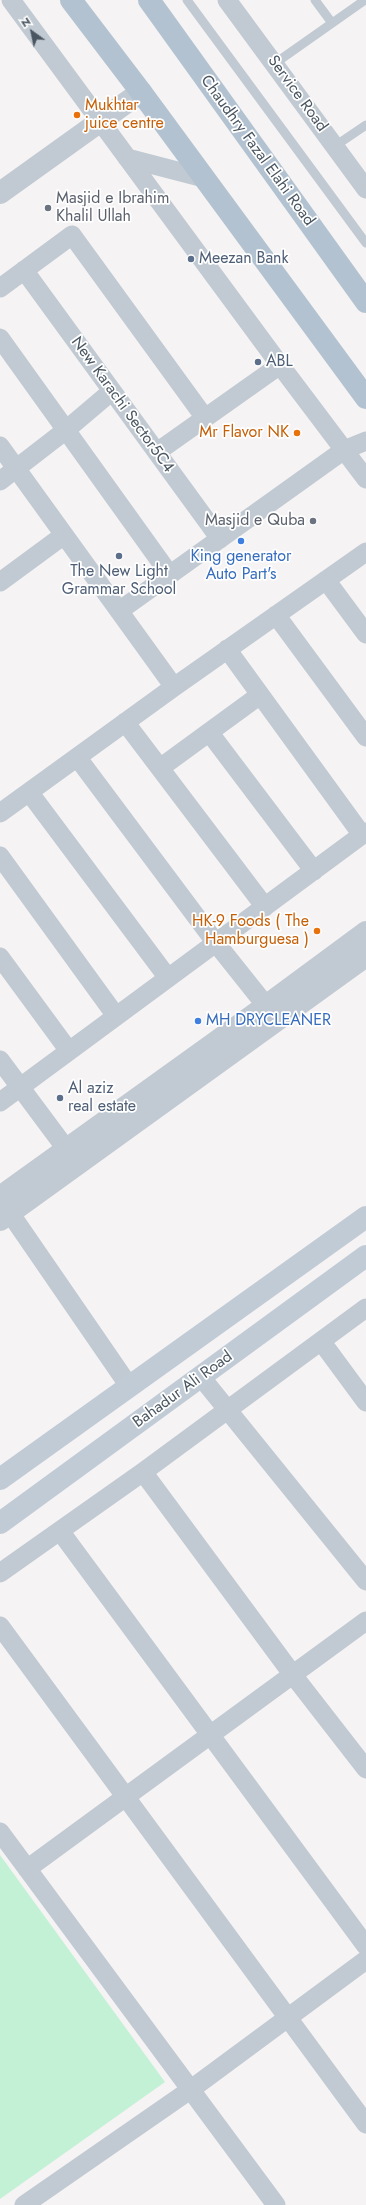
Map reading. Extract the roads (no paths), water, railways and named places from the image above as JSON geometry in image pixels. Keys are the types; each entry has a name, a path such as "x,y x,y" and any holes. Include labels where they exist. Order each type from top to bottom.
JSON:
{"main road":[{"path":"71,0 141,92 366,398"},
{"name":"Chaudhry Fazal Elahi Road","path":"149,0 366,302"},
{"path":"0,1479 366,1217"},
{"name":"Bahadur Ali Road","path":"0,1524 366,1256"}],"street":[{"path":"11,0 280,365 366,479"},
{"name":"Service Road","path":"227,0 366,189"},
{"path":"0,193 141,92"},
{"path":"127,158 204,178"},
{"path":"0,288 72,236 205,418"},
{"name":"New Karachi Sector5C4","path":"24,270 220,540"},
{"path":"0,338 170,575"},
{"path":"157,452 280,365"},
{"path":"0,481 66,430 112,391"},
{"path":"119,611 344,450 366,441"},
{"path":"0,446 174,686"},
{"path":"0,582 64,535"},
{"path":"0,813 174,686 366,552"},
{"path":"326,580 366,634"},
{"path":"276,615 366,737"},
{"path":"0,1102 364,834 227,649"},
{"path":"160,768 260,695"},
{"path":"125,722 265,907"},
{"path":"209,732 314,871"},
{"path":"77,757 216,943 273,1013"},
{"path":"29,792 168,978"},
{"path":"0,856 116,1016"},
{"path":"4,1210 273,1013 366,932"},
{"path":"4,1210 66,1150 273,1013 366,956"},
{"path":"0,957 69,1051"},
{"path":"0,1060 66,1150"},
{"path":"4,1210 129,1386"},
{"path":"0,1573 143,1472 366,1308"},
{"path":"321,1341 366,1402"},
{"path":"201,1377 366,1581"},
{"path":"143,1472 293,1675 366,1769"},
{"path":"60,1531 366,1946"},
{"path":"27,1869 366,1621"},
{"path":"0,1626 127,1796 366,2124"},
{"path":"0,1832 276,2205"},
{"path":"24,2205 190,2090 366,1960"}],"lane":[{"path":"187,0 366,243"},
{"path":"315,0 332,23"},
{"path":"274,64 365,0"},
{"path":"335,146 366,125"}],"place":[{"name":"Mukhtar juice centre","path":"77,115"},
{"name":"Masjid e Ibrahim Khalil Ullah","path":"48,208"},
{"name":"Meezan Bank","path":"191,259"},
{"name":"ABL","path":"258,362"},
{"name":"Mr Flavor NK","path":"297,433"},
{"name":"Masjid e Quba","path":"313,521"},
{"name":"King generator Auto Part's","path":"241,541"},
{"name":"The New Light Grammar School","path":"119,556"},
{"name":"HK-9 Foods ( The Hamburguesa )","path":"317,931"},
{"name":"MH DRYCLEANER","path":"198,1021"},
{"name":"Al aziz real estate","path":"60,1098"}]}
